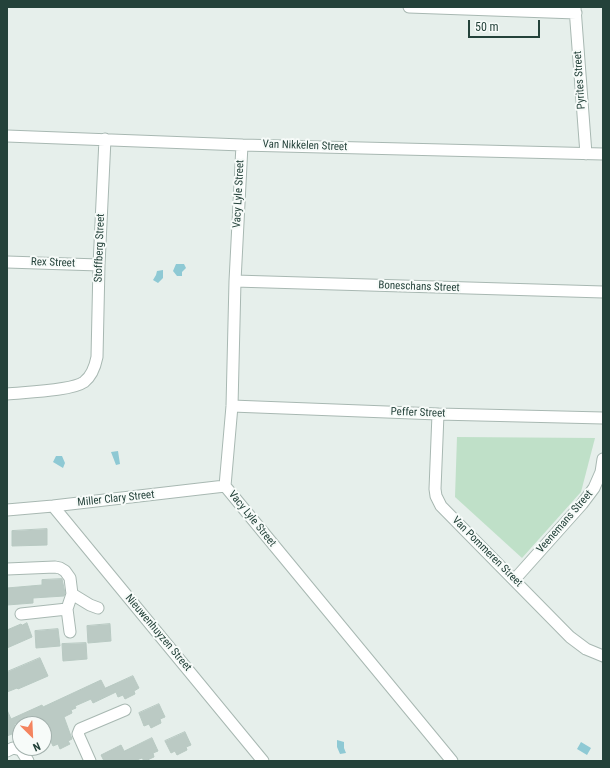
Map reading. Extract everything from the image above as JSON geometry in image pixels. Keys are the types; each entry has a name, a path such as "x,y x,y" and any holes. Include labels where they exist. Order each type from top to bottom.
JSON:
{"street":[{"path":"409,7 575,10"},
{"name":"Pyrites Street","path":"575,10 586,154"},
{"name":"Van Nikkelen Street","path":"7,136 242,145 603,154"},
{"name":"Stoffberg Street","path":"7,394 67,388 84,382 95,368 97,357 99,265 105,139"},
{"name":"Vacy Lyle Street","path":"242,145 235,281 232,406 225,486 452,761"},
{"name":"Rex Street","path":"7,262 99,265"},
{"name":"Boneschans Street","path":"235,281 603,292"},
{"name":"Peffer Street","path":"232,406 438,414 603,418"},
{"name":"Van Pommeren Street","path":"438,414 435,489 441,506 574,640 586,649 603,656"},
{"name":"Veenemans Street","path":"515,579 582,504 594,488 601,472 603,459"},
{"name":"Miller Clary Street","path":"7,510 225,486"},
{"name":"Nieuwenhuyzen Street","path":"52,506 264,761"},
{"path":"7,570 55,566 65,571 70,578 72,594 67,609 70,632"},
{"path":"72,594 98,608"},
{"path":"21,614 67,609"},
{"path":"90,761 78,734 80,729 125,710"},
{"path":"7,751 13,748 21,750 28,761"}],"green space":[{"path":"457,437 595,438 581,492 522,558 455,497"}],"water":[{"path":"176,264 184,264 186,268 182,272 182,276 177,276 173,271"},
{"path":"163,270 163,278 158,283 153,280 157,271"},
{"path":"118,451 120,464 116,465 111,452"},
{"path":"56,456 62,456 65,463 63,468 53,462"},
{"path":"337,740 344,742 346,753 340,754 337,747"},
{"path":"581,742 591,748 587,755 577,749"}],"building":[{"path":"47,529 47,545 12,546 12,531"},
{"path":"62,579 65,593 64,596 33,598 33,603 7,605 7,588 42,585 42,580"},
{"path":"27,623 32,637 7,648 7,630"},
{"path":"110,624 111,641 88,643 87,626"},
{"path":"58,629 60,646 36,648 35,631"},
{"path":"86,643 87,659 63,661 62,644"},
{"path":"40,658 48,676 18,689 17,688 7,692 7,672"},
{"path":"133,676 139,688 134,691 135,694 125,699 123,695 118,697 116,692 93,703 91,699 75,706 76,708 71,710 72,713 64,717 72,739 68,741 70,744 60,749 58,744 53,746 52,744 52,716 18,716 42,705 43,707 101,680 105,688"},
{"path":"159,704 165,717 160,719 161,723 151,728 149,724 144,726 139,713"},
{"path":"7,710 11,719 12,734 7,736"},
{"path":"185,732 191,745 186,747 187,750 177,755 175,751 171,753 165,741"},
{"path":"152,738 158,751 153,753 154,757 145,761 142,758 134,761 104,761 101,755 121,745 124,751"}]}
